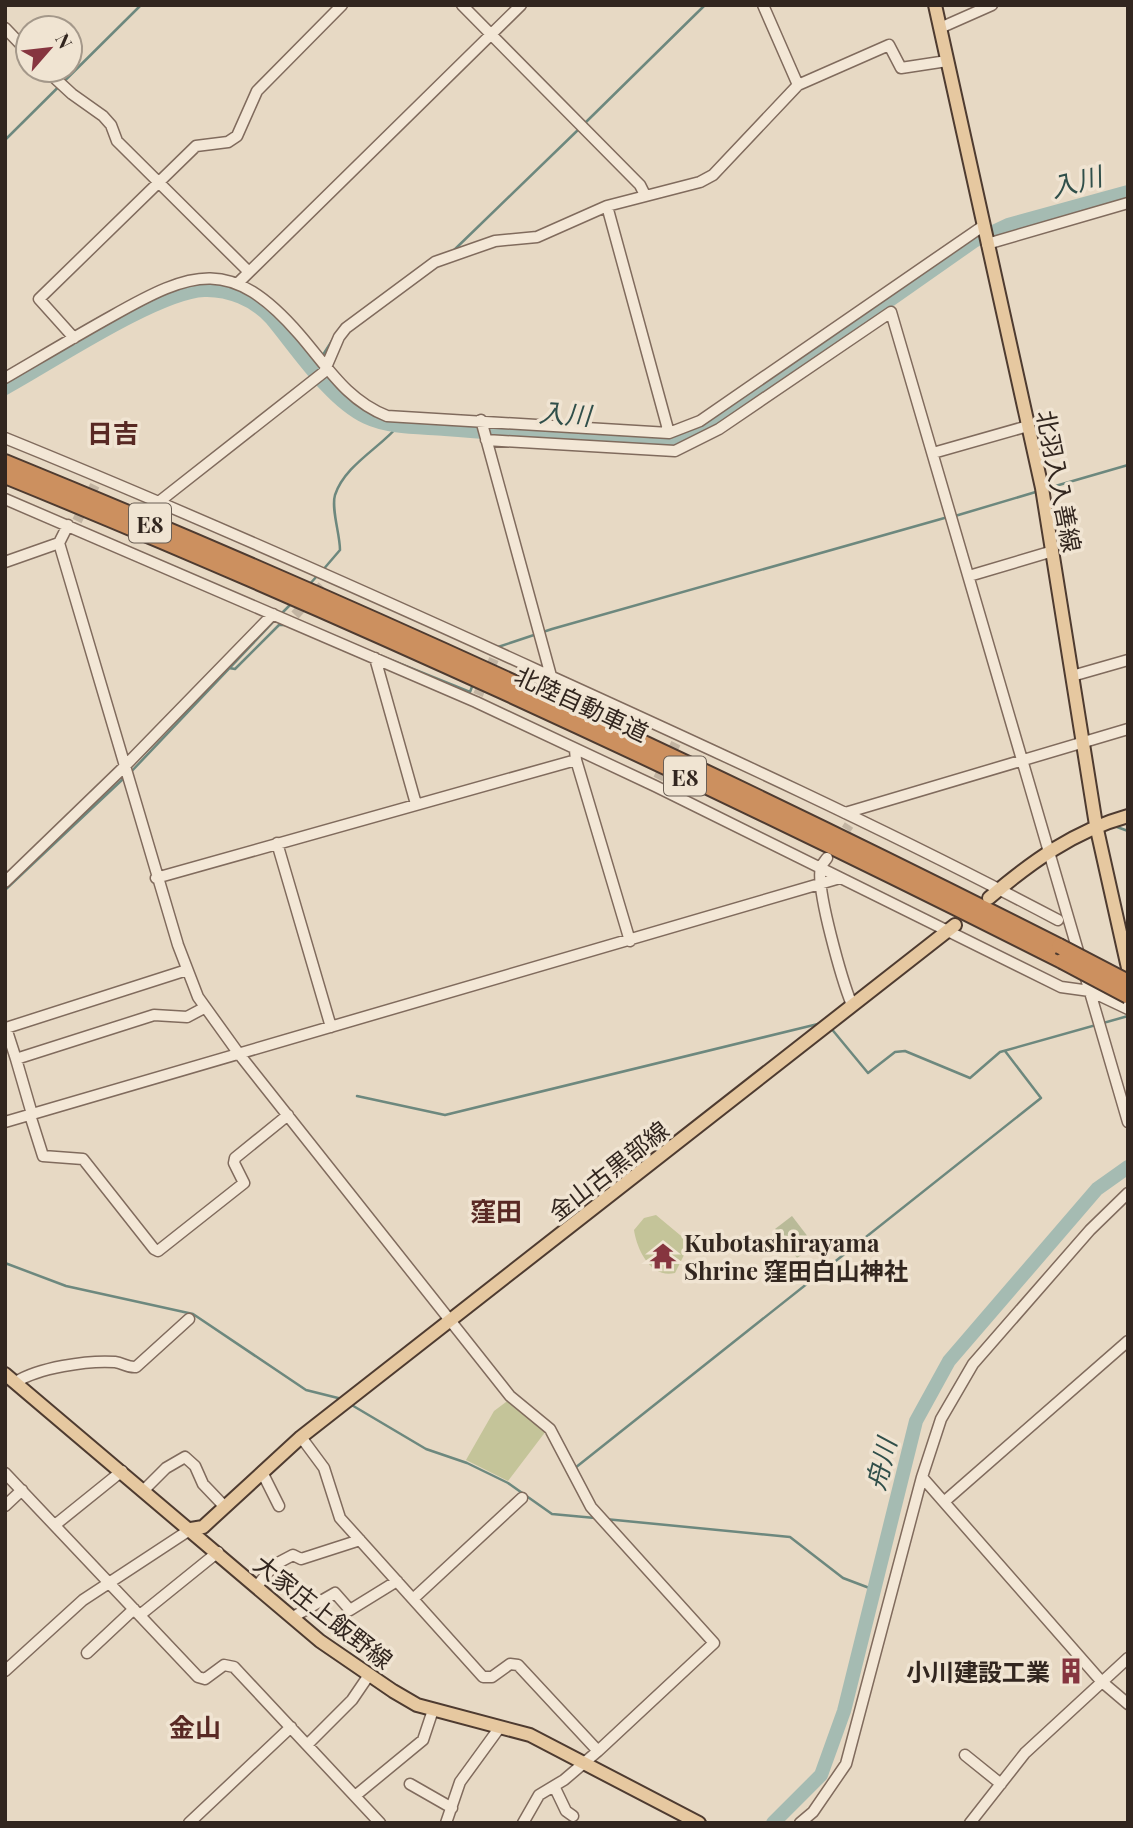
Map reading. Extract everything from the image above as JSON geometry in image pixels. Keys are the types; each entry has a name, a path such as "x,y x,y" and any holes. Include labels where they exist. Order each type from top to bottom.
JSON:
{"highway":[{"name":"北陸自動車道","path":"5,462 289,589"},
{"name":"北陸自動車道","path":"5,475 289,589 313,593 653,761 1060,954 1128,982"},
{"name":"北陸自動車道","path":"1060,954 1128,996"}],"main road":[{"name":"北羽入入善線","path":"935,5 1028,426 1053,551 1096,825 1128,968"},
{"path":"994,893 1050,850 1096,825 1128,816"},
{"name":"金山古黒部線","path":"191,1529 202,1527 302,1437 951,928"},
{"name":"大家庄上飯野線","path":"5,1374 293,1617 369,1675 416,1705 530,1735 699,1823"}],"street":[{"path":"74,338 39,299 196,146 228,142 237,135 257,91 342,5"},
{"path":"462,5 640,185 645,195"},
{"path":"237,284 521,5"},
{"path":"763,5 798,85"},
{"path":"940,28 992,5"},
{"path":"160,501 311,384 325,368 346,328 424,268 495,241 537,237 607,206 700,182 713,175 798,85 889,45 901,68 947,61"},
{"path":"61,84 103,116 111,125 117,141 249,272"},
{"path":"5,378 182,280 209,278 254,291 280,311 351,397 366,408 387,416 669,433 700,421 985,235 1128,203"},
{"path":"607,206 669,433"},
{"path":"486,440 675,451 719,429 891,312 1128,1122"},
{"path":"481,420 551,676"},
{"path":"933,453 1028,426"},
{"path":"5,438 97,480 160,501 331,576 495,655 551,676 678,739 849,818 994,893 1058,920"},
{"path":"5,499 73,524 272,614 292,618 375,658 477,699 576,755 657,782 764,843 824,863 840,878 951,928 1061,987 1090,990 1128,1009"},
{"path":"5,562 59,543 73,524"},
{"path":"59,543 156,878 187,970 204,1008 510,1396 550,1429 591,1507 714,1643 598,1752 539,1795 523,1823"},
{"path":"969,576 1053,551"},
{"path":"313,593 331,576"},
{"path":"5,881 124,767 272,614"},
{"path":"375,658 416,804"},
{"path":"1072,676 1128,660"},
{"path":"849,818 1022,760 1128,729"},
{"path":"156,878 576,755"},
{"path":"576,755 630,941"},
{"path":"277,843 331,1027"},
{"path":"824,863 822,885 842,981 852,1005"},
{"path":"5,1122 840,878"},
{"path":"187,970 6,1027 43,1156 83,1159 153,1249 158,1251 244,1183 234,1163 235,1158 288,1115"},
{"path":"16,1059 154,1015 187,1017 204,1008"},
{"path":"800,1823 814,1812 846,1764 922,1477 941,1419 973,1364 1090,1230 1128,1193"},
{"path":"16,1382 43,1370 108,1362 136,1367 190,1319"},
{"path":"945,1501 1128,1341"},
{"path":"302,1437 324,1468 340,1518 483,1677 492,1677 510,1664 518,1665 598,1752"},
{"path":"145,1490 166,1468 186,1457 195,1466 203,1484 225,1506"},
{"path":"55,1525 122,1471"},
{"path":"262,1472 279,1506"},
{"path":"5,1473 198,1677 205,1679 224,1665 234,1667 380,1823"},
{"path":"922,1477 1101,1681 1128,1704"},
{"path":"5,1506 22,1490"},
{"path":"413,1599 522,1497"},
{"path":"5,1671 108,1582 191,1529"},
{"path":"257,1586 274,1565 293,1555 301,1559 360,1540"},
{"path":"87,1653 218,1552"},
{"path":"293,1617 335,1593 350,1610 397,1581"},
{"path":"970,1823 1026,1753 1128,1658"},
{"path":"307,1745 352,1700 369,1675"},
{"path":"355,1796 423,1740 433,1710"},
{"path":"189,1823 291,1727"},
{"path":"446,1823 460,1782 500,1727"},
{"path":"965,1755 1001,1784"},
{"path":"410,1784 452,1808"},
{"path":"554,1786 566,1811 573,1816"}],"green space":[{"path":"656,1215 686,1240 686,1251 675,1273 666,1274 652,1267 638,1246 634,1230 644,1218"},
{"path":"792,1216 815,1246 797,1258 775,1229"},
{"path":"510,1399 546,1431 508,1481 466,1460 494,1411"}],"waterway":[{"path":"5,140 141,5"},
{"path":"585,123 705,5"},
{"path":"452,252 580,128"},
{"name":"入川","path":"5,388 133,315 184,294 213,290 240,297 265,312 340,399 375,421 405,426 525,435 658,443 683,440 703,431 974,241 1008,225 1128,192"},
{"path":"356,315 429,261"},
{"path":"321,358 342,325"},
{"path":"322,571 340,550 334,501 340,484 355,466 399,425"},
{"path":"1045,489 1128,465"},
{"path":"955,516 1039,491"},
{"path":"498,647 552,629 948,517"},
{"path":"308,586 317,576"},
{"path":"281,614 291,604"},
{"path":"129,774 276,619"},
{"path":"229,668 235,669 279,625 287,625"},
{"path":"376,654 470,692 473,684"},
{"path":"5,890 124,778"},
{"path":"1117,827 1128,831"},
{"path":"830,1027 868,1073 895,1052 905,1051 970,1078 1000,1052 1128,1016"},
{"path":"357,1096 445,1115 822,1023"},
{"path":"575,1468 1041,1098 1005,1051"},
{"name":"舟川","path":"773,1823 821,1775 844,1711 916,1421 949,1361 1097,1189 1128,1167"},
{"path":"5,1263 66,1286 193,1314 306,1390 342,1399"},
{"path":"350,1404 426,1449 467,1463 508,1483 552,1514 595,1518"},
{"path":"605,1519 790,1537 843,1578 872,1589"}],"tunnel":[{"path":"77,521 95,485"},
{"path":"295,615 323,585"},
{"path":"478,695 494,659"},
{"path":"658,779 676,743"},
{"path":"838,842 849,825"}],"place":[{"name":"Kubotashirayama Shrine 窪田白山神社","path":"663,1256"},
{"name":"小川建設工業","path":"1071,1671"}],"district":[{"name":"日吉","path":"113,432"},
{"name":"窪田","path":"496,1210"},
{"name":"金山","path":"195,1726"}]}
